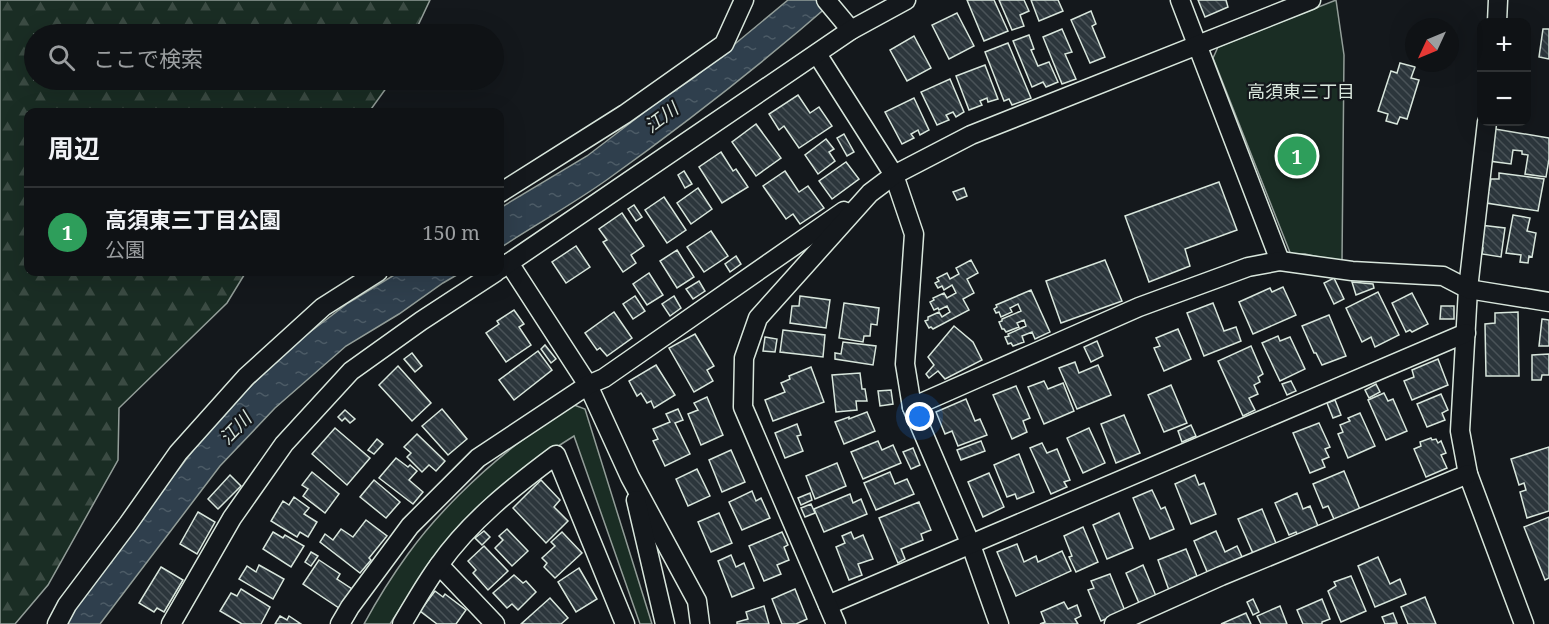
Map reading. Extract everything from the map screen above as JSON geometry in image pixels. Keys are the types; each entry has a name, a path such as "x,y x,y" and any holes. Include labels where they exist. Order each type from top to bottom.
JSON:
{"street":[{"path":"504,190 624,114 724,44 744,0"},
{"path":"826,0 851,30"},
{"path":"504,266 851,30 906,0"},
{"path":"1180,0 1280,261"},
{"path":"340,624 410,526 478,458 588,385 604,378 894,175 971,135 1311,0"},
{"path":"1497,18 1498,0"},
{"path":"818,54 894,175 914,234 905,364 912,407 971,545 999,624"},
{"path":"1486,126 1468,289 1460,431 1468,474 1524,624"},
{"path":"836,624 743,407 744,358 758,318 870,193"},
{"path":"912,407 1139,307 1248,267 1280,261 1352,271 1443,276 1468,289 1549,302"},
{"path":"504,272 588,385 630,477 697,601 700,624"},
{"path":"57,624 67,605 178,453 246,377 323,307 372,276"},
{"path":"171,624 232,518 284,444 351,371 489,276"},
{"path":"828,605 1466,333"},
{"path":"402,624 439,565 475,522 517,484 556,455 625,624"},
{"path":"1114,624 1221,576 1468,474"},
{"path":"630,477 665,624"},
{"path":"439,565 495,624"}],"green space":[{"path":"0,0 430,0 419,24 24,24 24,90 385,90 372,108 24,108 24,276 244,276 227,303 119,408 118,460 48,585 15,624 0,624"},
{"path":"1336,0 1344,55 1342,262 1305,254 1291,255 1213,58 1218,47"},
{"path":"574,405 585,409 652,624 640,624 574,436 522,469 472,516 433,558 390,624 364,624 402,562 445,510 503,455"}],"water":[{"name":"江川","path":"788,0 835,0 752,70 637,158 581,197 504,245 504,206 587,156 655,104 695,77"},
{"name":"江川","path":"392,276 455,276 346,346 275,408 220,466 100,624 64,624 71,611 194,449 245,392 293,345 348,303"}],"building":[{"path":"967,0 994,0 1008,31 984,41"},
{"path":"999,0 1024,0 1029,11 1020,15 1024,26 1012,30"},
{"path":"1031,0 1058,0 1063,11 1039,21"},
{"path":"1198,0 1226,0 1228,7 1205,17"},
{"path":"1091,11 1096,24 1092,26 1105,57 1090,63 1071,20"},
{"path":"957,13 974,46 949,59 932,25"},
{"path":"1062,29 1072,52 1065,54 1076,79 1062,84 1043,37"},
{"path":"1543,29 1549,29 1549,59 1539,57"},
{"path":"1029,35 1034,49 1031,50 1038,66 1049,62 1058,82 1046,87 1043,82 1032,87 1013,41"},
{"path":"914,36 931,68 907,81 890,50"},
{"path":"1008,43 1031,98 1012,105 1009,99 1004,101 985,52"},
{"path":"1400,63 1405,64 1405,72 1413,72 1411,78 1419,80 1407,119 1400,117 1397,124 1386,121 1388,114 1378,111 1391,71 1397,73"},
{"path":"985,65 998,99 988,102 987,98 980,101 982,105 969,110 956,76"},
{"path":"950,79 964,112 956,117 953,112 946,115 949,120 937,125 921,92"},
{"path":"798,95 810,113 819,107 832,126 799,148 784,126 779,130 769,114"},
{"path":"914,98 929,130 920,135 918,130 911,134 914,138 902,144 885,112"},
{"path":"756,124 781,158 756,176 732,142"},
{"path":"1495,129 1549,138 1546,177 1525,174 1528,155 1522,154 1522,151 1513,150 1511,164 1489,161"},
{"path":"844,134 854,152 847,156 837,138"},
{"path":"826,139 834,149 829,152 835,161 818,174 805,155"},
{"path":"721,152 733,171 736,169 748,187 722,203 699,167"},
{"path":"846,162 859,179 832,199 819,181"},
{"path":"684,171 692,184 685,188 678,175"},
{"path":"785,171 799,192 808,186 824,208 800,224 793,214 786,219 763,186"},
{"path":"1499,173 1544,179 1538,211 1480,202 1482,189 1489,190 1491,179 1499,179"},
{"path":"1219,182 1237,230 1185,249 1190,266 1149,282 1125,216"},
{"path":"698,188 712,209 691,224 677,203"},
{"path":"964,188 967,196 957,200 953,192"},
{"path":"664,197 686,230 667,243 645,210"},
{"path":"634,205 642,217 636,221 628,209"},
{"path":"622,213 644,246 631,255 636,263 623,272 603,242 607,240 599,229"},
{"path":"1513,215 1530,218 1527,231 1536,233 1532,257 1529,256 1528,263 1520,262 1521,255 1506,253"},
{"path":"1480,225 1505,228 1501,257 1482,254 1483,248 1477,246"},
{"path":"711,231 728,256 704,272 687,247"},
{"path":"576,246 590,267 566,283 552,262"},
{"path":"677,250 694,277 677,288 660,261"},
{"path":"736,256 741,264 730,272 725,264"},
{"path":"971,260 978,273 967,279 974,293 963,299 969,310 933,329 929,328 925,321 928,317 939,312 942,317 950,312 947,306 934,310 930,302 934,300 933,298 944,293 947,298 956,293 952,285 944,290 942,286 938,288 935,283 939,281 937,278 947,273 950,279 959,274 956,268"},
{"path":"1105,260 1122,301 1061,323 1046,281"},
{"path":"649,273 663,295 647,305 633,284"},
{"path":"1334,278 1344,299 1334,304 1324,283"},
{"path":"699,281 705,291 693,299 686,289"},
{"path":"1352,282 1373,284 1374,288 1356,295"},
{"path":"1283,287 1296,315 1253,334 1239,302 1270,288 1272,292"},
{"path":"1031,290 1050,332 1035,339 1032,332 1022,336 1024,342 1013,346 1011,343 1008,344 1005,337 1026,326 1024,320 1017,323 1019,327 1006,332 999,322 1021,311 1018,304 1010,308 1012,312 1001,317 994,309 996,305"},
{"path":"1378,292 1399,335 1375,347 1371,337 1362,342 1346,308"},
{"path":"1412,293 1428,324 1412,332 1410,330 1406,332 1392,303"},
{"path":"635,296 645,311 633,319 623,304"},
{"path":"674,296 681,308 670,316 662,304"},
{"path":"800,296 830,300 826,328 790,323 792,306 799,306"},
{"path":"844,303 879,308 877,325 871,324 870,336 864,336 863,342 839,338"},
{"path":"1213,303 1224,331 1236,327 1241,341 1204,356 1187,313"},
{"path":"1441,306 1454,306 1454,319 1440,319"},
{"path":"514,310 524,324 519,327 531,345 506,362 486,333 499,324 497,321"},
{"path":"614,312 632,338 607,356 600,348 597,350 585,333"},
{"path":"1518,312 1519,376 1486,376 1485,324 1495,323 1495,313"},
{"path":"1329,315 1346,356 1322,365 1302,326"},
{"path":"1542,319 1549,320 1549,346 1539,346"},
{"path":"954,326 973,342 982,360 945,379 938,371 929,378 926,374 934,365 928,357"},
{"path":"1178,329 1191,359 1164,371 1154,348 1160,346 1156,338"},
{"path":"783,330 825,335 823,357 780,352"},
{"path":"695,334 714,366 707,370 713,381 694,392 669,348"},
{"path":"1278,336 1280,341 1290,337 1305,369 1280,381 1262,343"},
{"path":"765,337 777,339 775,352 763,351"},
{"path":"1097,341 1103,356 1091,362 1084,347"},
{"path":"843,342 876,346 873,365 835,359 835,353 841,354"},
{"path":"545,345 556,359 551,363 541,349"},
{"path":"1251,346 1263,374 1258,377 1260,382 1254,385 1258,394 1249,398 1255,410 1243,416 1218,361"},
{"path":"538,351 552,370 514,400 499,380"},
{"path":"412,353 422,366 415,372 404,359"},
{"path":"1549,354 1549,375 1542,375 1541,380 1532,380 1532,355"},
{"path":"1438,359 1448,385 1412,400 1404,381 1414,377 1412,370"},
{"path":"1075,362 1079,373 1098,365 1111,395 1077,409 1059,368"},
{"path":"656,365 675,395 654,408 651,401 647,403 641,393 637,396 629,381"},
{"path":"398,366 431,403 412,421 379,385"},
{"path":"811,367 824,402 773,421 765,400 785,392 781,383 790,379 789,376"},
{"path":"860,373 862,389 865,389 867,401 856,401 857,410 836,412 832,375"},
{"path":"1044,381 1048,389 1063,383 1074,411 1044,424 1028,387"},
{"path":"1291,381 1296,391 1287,395 1282,384"},
{"path":"1376,384 1380,392 1369,398 1365,390"},
{"path":"1171,385 1187,423 1164,432 1148,395"},
{"path":"1016,386 1030,418 1023,421 1027,432 1012,439 993,395"},
{"path":"891,390 893,404 880,406 878,391"},
{"path":"1384,393 1388,401 1393,399 1407,431 1386,440 1368,400"},
{"path":"1441,394 1448,410 1442,413 1445,420 1427,427 1417,404"},
{"path":"707,397 723,435 701,445 688,414 698,410 694,403"},
{"path":"966,399 975,421 980,419 987,435 958,446 952,431 945,434 936,412"},
{"path":"1335,400 1341,415 1333,418 1327,403"},
{"path":"442,409 467,439 448,455 422,426"},
{"path":"678,409 683,420 675,423 690,454 665,466 653,441 658,439 653,429 670,422 666,414"},
{"path":"345,410 355,419 350,423 345,418 342,421 338,417"},
{"path":"867,412 875,431 844,444 835,422"},
{"path":"1360,413 1375,446 1348,458 1338,434 1343,432 1340,425 1350,421 1348,418"},
{"path":"1124,415 1140,453 1116,463 1101,424"},
{"path":"1319,423 1330,447 1325,449 1329,457 1322,460 1325,467 1310,473 1293,433"},
{"path":"797,424 801,435 797,436 803,451 785,458 775,433"},
{"path":"1191,425 1196,436 1182,442 1178,431"},
{"path":"335,428 370,458 347,485 312,454"},
{"path":"1089,428 1105,463 1083,473 1067,438"},
{"path":"417,434 445,461 436,471 429,465 422,472 407,457 411,453 404,447"},
{"path":"1431,438 1436,439 1438,443 1441,441 1446,453 1441,455 1447,468 1426,477 1414,449 1421,446 1420,442"},
{"path":"377,439 383,444 374,454 368,450"},
{"path":"878,441 882,450 893,445 901,463 863,479 851,452"},
{"path":"981,441 985,451 961,460 957,450"},
{"path":"1042,443 1047,453 1057,449 1070,480 1064,482 1067,487 1051,494 1030,448"},
{"path":"1549,447 1549,511 1527,518 1520,492 1526,490 1524,483 1519,485 1511,459"},
{"path":"913,448 920,465 911,469 903,452"},
{"path":"731,450 745,482 722,492 709,460"},
{"path":"1019,454 1034,492 1017,499 1015,494 1007,497 994,465"},
{"path":"396,458 417,471 409,480 423,492 413,504 379,478"},
{"path":"837,463 846,486 815,499 806,476"},
{"path":"697,469 710,496 688,506 676,479"},
{"path":"1344,471 1364,519 1342,529 1338,518 1334,519 1328,506 1323,508 1313,484"},
{"path":"312,472 339,494 325,513 303,496 308,489 302,485"},
{"path":"890,472 895,484 907,479 914,494 876,510 864,483"},
{"path":"989,473 1004,507 983,517 968,482"},
{"path":"230,475 241,486 218,509 208,499"},
{"path":"1195,475 1199,485 1204,483 1216,514 1191,524 1175,484"},
{"path":"374,480 400,502 386,518 360,497"},
{"path":"541,480 560,500 554,507 568,521 546,543 513,508"},
{"path":"1152,490 1161,509 1165,507 1174,529 1150,539 1133,498"},
{"path":"752,491 756,501 761,498 770,518 742,530 729,502"},
{"path":"810,493 812,500 801,505 798,498"},
{"path":"1297,493 1303,509 1310,506 1318,526 1315,527 1319,536 1301,544 1296,532 1289,535 1275,503"},
{"path":"850,494 853,503 861,499 867,514 824,532 814,509"},
{"path":"294,497 309,508 304,514 317,522 308,537 300,532 297,537 271,521 283,501 289,505"},
{"path":"919,502 931,530 921,534 923,540 901,549 905,559 898,563 879,518"},
{"path":"811,504 815,513 805,517 801,508"},
{"path":"1262,509 1278,548 1255,558 1238,519"},
{"path":"198,512 215,522 197,554 180,544"},
{"path":"719,513 732,543 711,552 698,522"},
{"path":"1119,513 1133,548 1107,559 1093,525"},
{"path":"1549,517 1549,578 1545,580 1524,527"},
{"path":"366,520 387,536 360,573 320,542 325,534 333,540 341,529 353,537"},
{"path":"1083,527 1098,562 1076,572 1069,557 1072,556 1064,536"},
{"path":"507,529 528,551 512,566 495,548 503,540 499,536"},
{"path":"484,531 490,537 482,545 475,538"},
{"path":"1216,531 1225,552 1237,546 1249,572 1208,574 1194,541"},
{"path":"273,532 283,538 285,535 304,546 291,567 263,549"},
{"path":"562,532 582,553 555,578 544,567 547,563 542,558 555,546 551,542"},
{"path":"782,532 788,545 784,547 789,560 777,565 781,574 764,581 749,546"},
{"path":"851,532 854,539 863,535 873,559 858,564 862,575 849,580 836,547 845,543 842,536"},
{"path":"1017,544 1024,562 1036,556 1038,562 1062,551 1071,571 1016,596 997,552"},
{"path":"484,546 508,571 488,590 473,573 476,570 468,561"},
{"path":"1186,549 1197,576 1190,579 1192,583 1170,593 1158,560"},
{"path":"311,552 318,556 311,566 305,562"},
{"path":"731,555 736,567 744,563 754,588 732,597 718,561"},
{"path":"1378,557 1390,584 1400,579 1406,594 1375,607 1358,566"},
{"path":"319,560 340,574 337,579 352,589 339,608 303,584"},
{"path":"259,565 284,579 273,599 239,579 247,566 256,572"},
{"path":"1143,565 1156,596 1139,603 1126,573"},
{"path":"161,567 183,580 164,612 157,608 154,612 139,603"},
{"path":"579,568 597,599 576,612 558,582"},
{"path":"1110,574 1125,611 1101,621 1088,590 1094,588 1091,581"},
{"path":"514,575 523,583 526,581 536,592 518,610 512,604 507,608 493,593"},
{"path":"1351,576 1366,611 1341,622 1328,591 1336,586 1334,582"},
{"path":"241,589 270,607 261,624 242,624 220,611 231,593 237,596"},
{"path":"795,589 807,619 796,624 782,624 772,599"},
{"path":"435,591 443,597 445,594 466,610 456,624 437,624 420,611"},
{"path":"1425,597 1436,624 1408,624 1401,607"},
{"path":"550,598 568,618 561,624 521,624"},
{"path":"1253,599 1259,612 1253,615 1247,602"},
{"path":"1322,599 1330,619 1322,624 1303,624 1297,610"},
{"path":"1064,602 1068,609 1077,605 1081,616 1075,619 1078,624 1040,624 1045,622 1041,612"},
{"path":"764,606 769,624 737,624 737,622 748,619 746,612"},
{"path":"1280,606 1287,624 1261,624 1257,616"},
{"path":"1246,613 1251,624 1221,624"},
{"path":"1393,613 1397,623 1385,624 1382,617"},
{"path":"280,616 287,620 289,616 301,624 275,624"}],"place":[{"name":"高須東三丁目公園","path":"1297,156"}],"district":[{"name":"高須東三丁目","path":"1301,91"}]}
